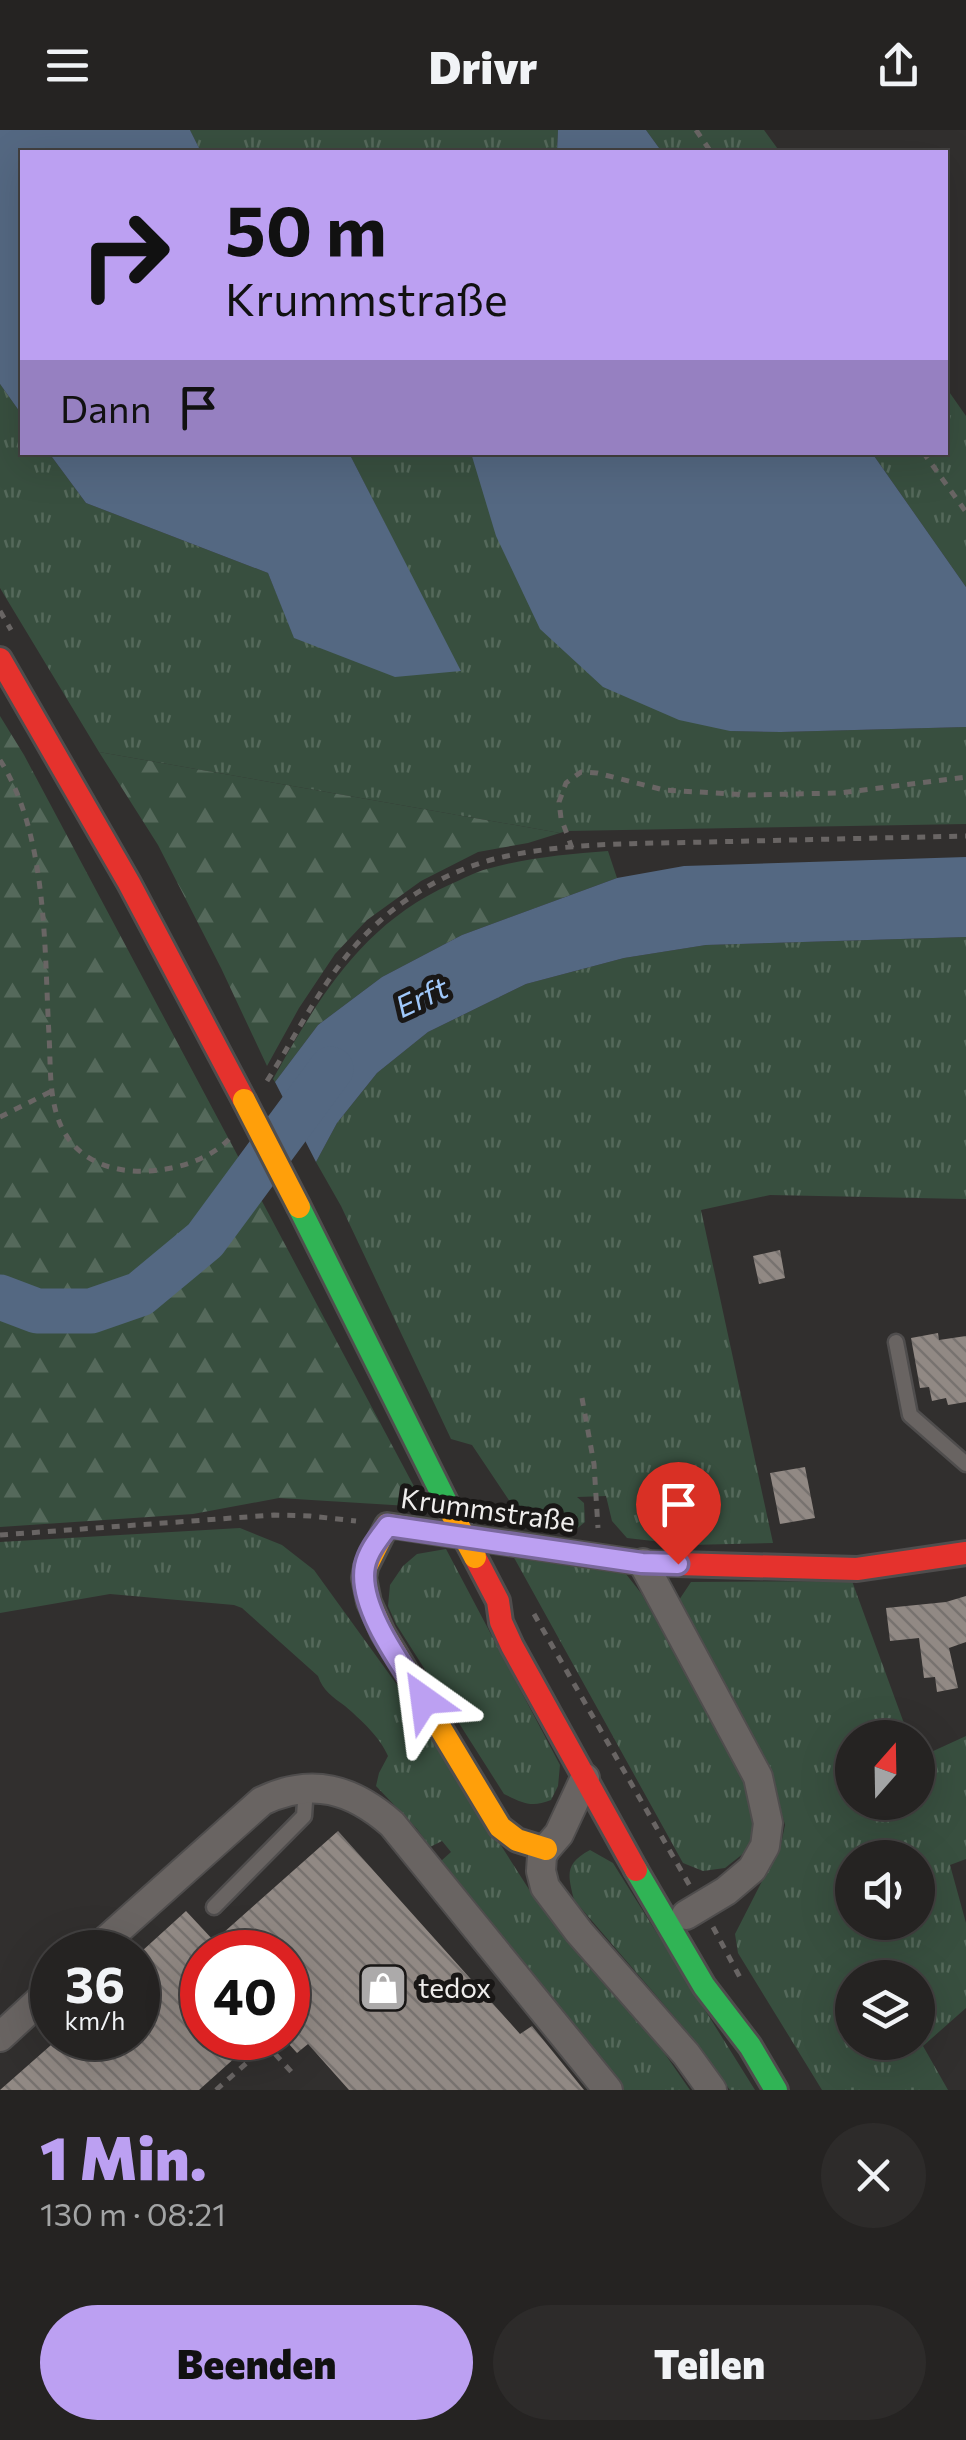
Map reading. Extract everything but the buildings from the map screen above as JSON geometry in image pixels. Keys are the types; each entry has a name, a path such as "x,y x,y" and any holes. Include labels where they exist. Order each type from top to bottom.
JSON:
{"street":[{"path":"0,660 130,883 474,1557 498,1601 521,1625 592,1767 616,1836 704,1986 750,2046 776,2090"},
{"path":"388,1526 371,1551 364,1571 369,1601 383,1634 500,1827 517,1840 552,1842 592,1827 616,1836"},
{"name":"Krummstraße","path":"388,1526 642,1563 858,1569 966,1553"},
{"path":"642,1563 758,1776 768,1823 765,1846 756,1862 736,1883 694,1910"},
{"path":"592,1767 541,1871 550,1895 686,2054 712,2090"},
{"path":"117,1930 252,1808 272,1796 306,1788 330,1790 360,1800 392,1824 608,2090"},
{"path":"659,1866 694,1910 750,2046"},
{"path":"0,2036 30,2009"}],"lane":[{"path":"896,1342 910,1416 966,1464"},
{"path":"214,1907 304,1816 306,1788"}],"path":[{"path":"925,455 966,512"},
{"path":"0,760 19,796 36,872 52,1091 62,1128 77,1149 91,1159 117,1170 137,1172 174,1167 213,1153 232,1136"},
{"path":"572,848 561,818 560,802 566,783 581,772 664,790 749,795 840,792 966,777"},
{"path":"264,1086 330,976 349,952 381,919 416,894 470,867 508,856 616,844 966,836"},
{"path":"0,1117 52,1091"},
{"path":"582,1398 594,1464 600,1556"},
{"name":"Krummstraße","path":"0,1535 274,1515 388,1526"},
{"path":"532,1611 694,1910 751,1996"},
{"path":"216,2090 267,2045 296,2077"}],"green space":[{"path":"190,130 558,130 557,150 200,150"},
{"path":"646,130 764,130 779,150 661,150"},
{"path":"0,384 20,412 20,455 50,455 86,503 268,573 295,638 460,671 350,455 472,455 480,476 730,731 966,727 966,824 560,833 99,752 0,588"},
{"path":"948,390 966,416 966,587 873,455 948,455"},
{"path":"0,716 425,1507 279,1498 193,1514 0,1527"},
{"path":"99,752 560,833 478,852 421,881 367,920 335,954 267,1066 158,845"},
{"path":"608,851 617,878 462,935 382,977 318,1025 275,1082 273,1079 326,992 392,920 451,884 487,869 532,859"},
{"path":"966,937 966,1199 770,1195 701,1210 773,1543 688,1545 627,1538 612,1521 606,1496 577,1497 584,1503 585,1522 574,1531 523,1521 472,1445 451,1439 341,1206 316,1162 337,1123 377,1073 428,1032 526,984 624,958 706,945"},
{"path":"240,1528 282,1545 314,1570 408,1700 539,1905 656,2041 690,2090 622,2090 441,1861 451,1852 442,1841 430,1847 376,1786 388,1756 375,1735 329,1693 318,1676 242,1608 110,1594 0,1613 0,1542"},
{"path":"446,1549 560,1765 558,1786 551,1800 527,1803 504,1794 388,1606 390,1585 403,1566 417,1554"},
{"path":"512,1554 626,1574 641,1593 738,1765 754,1801 757,1828 744,1853 725,1868 703,1871 683,1863"},
{"path":"852,1581 903,1720 835,1720 835,1820 935,1820 935,1750 966,1736 966,1859 950,1865 966,1923 966,2008 935,2035 935,1960 835,1960 835,2060 931,2060 948,2090 822,2090 738,1953 735,1934 781,1844 785,1825 774,1784 679,1608 679,1600 691,1582"},
{"path":"590,1850 613,1863 755,2090 730,2090 684,2028 574,1900 570,1871 576,1860"}],"water":[{"path":"0,130 190,130 200,150 20,150 20,412 0,384"},
{"path":"558,130 646,130 661,150 557,150"},
{"path":"50,455 350,455 461,671 395,677 294,638 268,573 86,503"},
{"path":"472,455 873,455 966,587 966,727 730,731 679,720 603,687 540,629 496,536"},
{"path":"966,857 966,937 706,945 624,958 526,984 428,1032 377,1073 337,1123 316,1162 275,1082 318,1025 382,977 462,935 617,878 684,866"}],"waterway":[{"name":"Erft","path":"0,1297 37,1311 91,1311 140,1294 205,1240 331,1069"}],"traffic: fast":[{"path":"299,1207 450,1510"},
{"path":"636,1870 704,1986 750,2046 776,2090"}],"traffic: slow":[{"path":"244,1100 299,1207"},
{"path":"450,1510 475,1557"},
{"path":"473,1538 387,1525 366,1567 369,1602 383,1633 500,1827 517,1840 546,1849"}],"traffic: jam":[{"path":"0,659 129,883 244,1100"},
{"path":"473,1538 643,1563 857,1569 966,1553"},
{"path":"475,1557 498,1601 501,1622 512,1646 636,1870"}],"place":[{"name":"tedox","path":"383,1988"}],"route":[{"path":"424,1700 383,1634 364,1578 371,1551 388,1526 642,1563 678,1564"}]}
